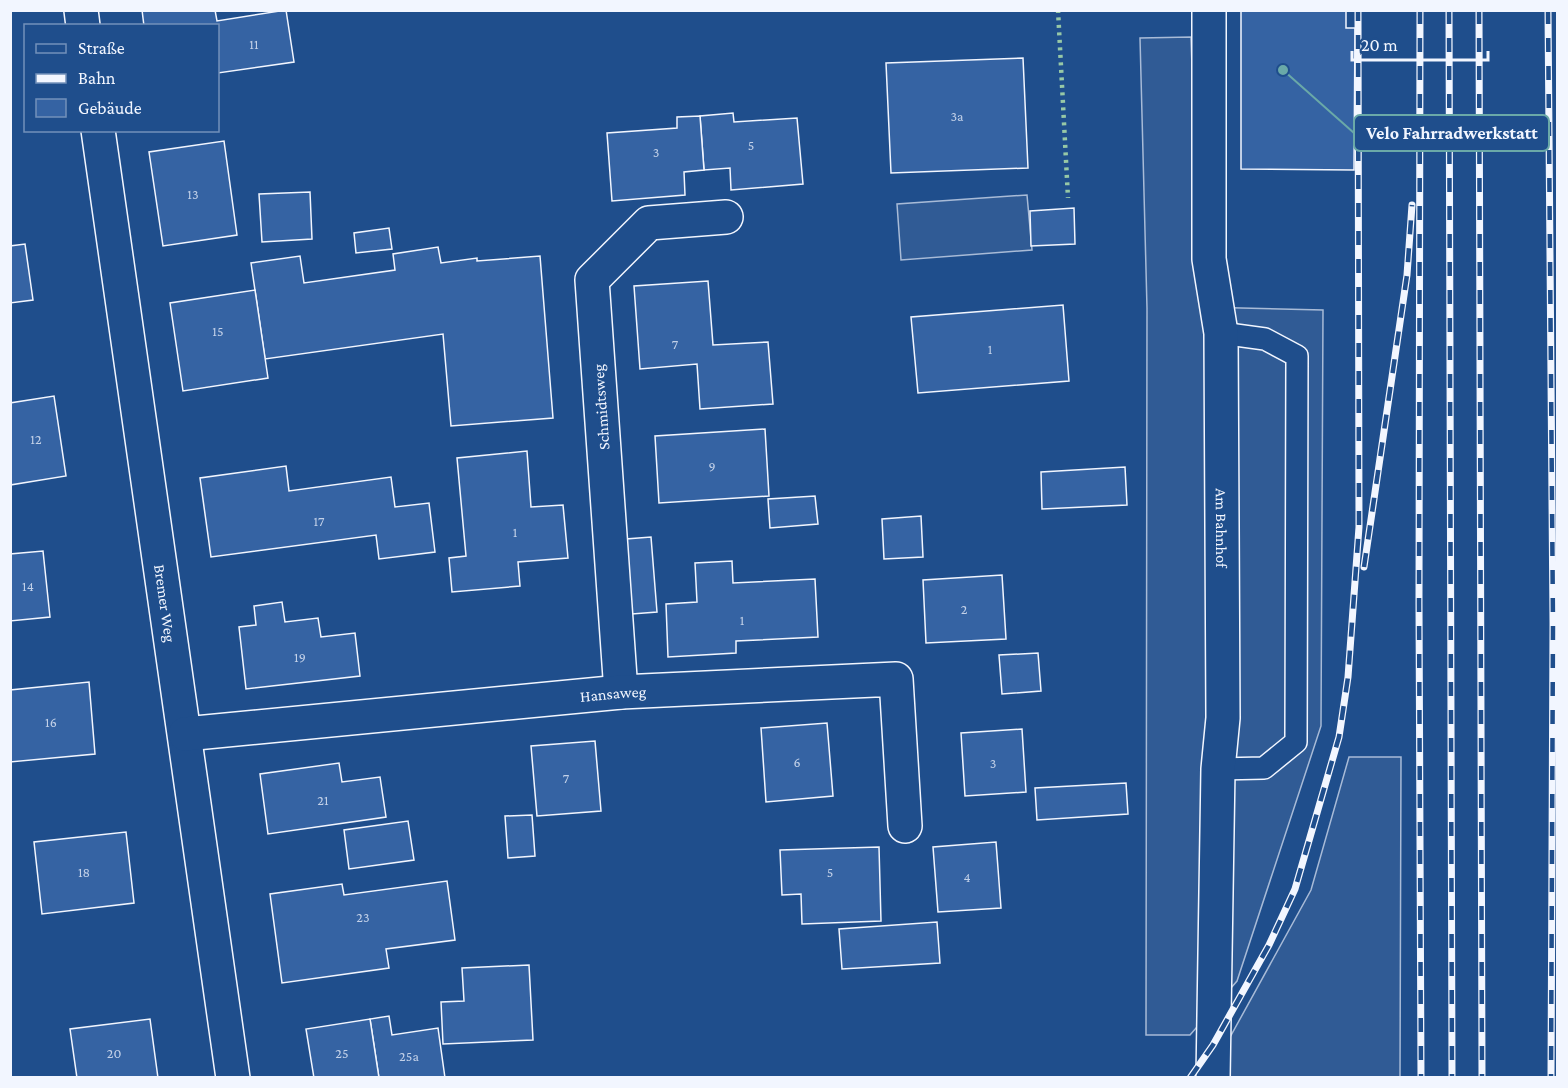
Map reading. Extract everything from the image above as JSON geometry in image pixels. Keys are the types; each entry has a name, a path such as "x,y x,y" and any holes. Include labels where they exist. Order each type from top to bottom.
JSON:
{"street":[{"name":"Am Bahnhof","path":"1209,10 1209,259 1221,333 1223,718 1218,769 1213,1077"},
{"name":"Bremer Weg","path":"98,132 233,1077"},
{"name":"Schmidtsweg","path":"621,692 592,280 649,223 726,217"},
{"name":"Hansaweg","path":"185,734 621,692 896,679 905,826"}],"lane":[{"path":"1218,769 1264,768 1296,742 1297,356 1265,339 1221,333"}],"shaded area":[{"path":"1191,37 1200,307 1323,310 1321,726 1237,981 1190,1035 1146,1035 1147,308 1140,38"},
{"path":"1027,195 1032,250 901,260 897,204"},
{"path":"1349,757 1401,757 1400,1077 1228,1077 1218,1059 1311,890"}],"building":[{"path":"142,10 215,10 217,21 286,10 294,62 219,73 219,24 144,24"},
{"path":"1241,10 1346,10 1346,28 1355,28 1354,170 1241,169"},
{"path":"1023,58 1028,168 891,173 886,63"},
{"path":"733,113 734,122 797,118 803,184 731,190 730,168 704,170 700,116"},
{"path":"700,116 704,170 684,172 685,195 612,201 607,133 677,128 677,117"},
{"path":"224,141 237,235 163,246 149,152"},
{"path":"310,192 312,239 262,242 259,194"},
{"path":"1074,208 1075,244 1031,246 1030,211"},
{"path":"389,228 392,249 356,253 354,233"},
{"path":"25,244 33,300 10,303 10,246"},
{"path":"438,247 441,263 477,258 477,261 540,256 553,418 451,426 443,334 265,359 251,263 300,256 304,283 395,270 393,254"},
{"path":"708,281 713,345 768,342 773,404 700,409 697,364 640,369 634,286"},
{"path":"255,290 268,378 183,391 170,303"},
{"path":"1063,305 1069,381 918,393 911,317"},
{"path":"54,396 66,476 10,485 10,403"},
{"path":"765,429 769,496 659,503 655,436"},
{"path":"527,451 531,507 563,505 568,558 518,562 520,586 452,592 449,558 466,556 457,458"},
{"path":"286,466 289,491 391,477 395,507 429,503 435,552 379,559 376,535 211,557 200,478"},
{"path":"1125,467 1127,505 1042,509 1041,472"},
{"path":"815,496 818,524 770,528 768,499"},
{"path":"921,516 923,557 884,559 882,519"},
{"path":"651,537 657,612 632,614 626,539"},
{"path":"43,551 50,617 10,621 10,554"},
{"path":"732,561 733,583 815,579 818,637 736,641 736,653 668,657 666,604 697,602 695,563"},
{"path":"1002,575 1006,639 926,643 923,580"},
{"path":"282,602 285,622 318,618 321,637 355,633 360,676 246,689 239,627 256,625 254,606"},
{"path":"1038,653 1041,691 1002,694 999,655"},
{"path":"89,682 95,754 10,762 10,690"},
{"path":"827,723 833,796 766,802 761,728"},
{"path":"1022,729 1026,792 965,796 961,733"},
{"path":"595,741 601,811 537,816 531,746"},
{"path":"339,763 342,782 380,777 386,817 268,834 260,774"},
{"path":"1126,783 1128,814 1037,820 1035,788"},
{"path":"532,815 535,856 508,858 505,816"},
{"path":"408,821 414,860 349,869 344,830"},
{"path":"126,832 134,903 42,914 34,842"},
{"path":"996,842 1001,908 938,912 933,847"},
{"path":"879,847 881,921 802,924 801,894 782,895 780,850"},
{"path":"447,881 455,940 386,949 389,968 282,983 270,894 342,884 344,895"},
{"path":"937,922 940,963 842,969 839,929"},
{"path":"529,965 533,1040 443,1044 441,1002 464,1001 462,968"},
{"path":"389,1016 392,1035 438,1028 445,1078 379,1078 370,1019"},
{"path":"150,1019 158,1078 77,1078 70,1029"},
{"path":"370,1019 379,1078 314,1078 306,1029"}],"railway":[{"path":"1190,1078 1213,1045 1269,945 1295,889 1339,737 1348,677 1359,527 1358,10"},
{"path":"1420,10 1421,1078"},
{"path":"1449,10 1452,1078"},
{"path":"1479,10 1482,1078"},
{"path":"1548,10 1553,623 1551,1078"},
{"path":"1364,567 1407,275 1412,205"}],"hedge":[{"path":"1058,10 1068,198"}],"place":[{"name":"Velo Fahrradwerkstatt","path":"1283,70"}]}
